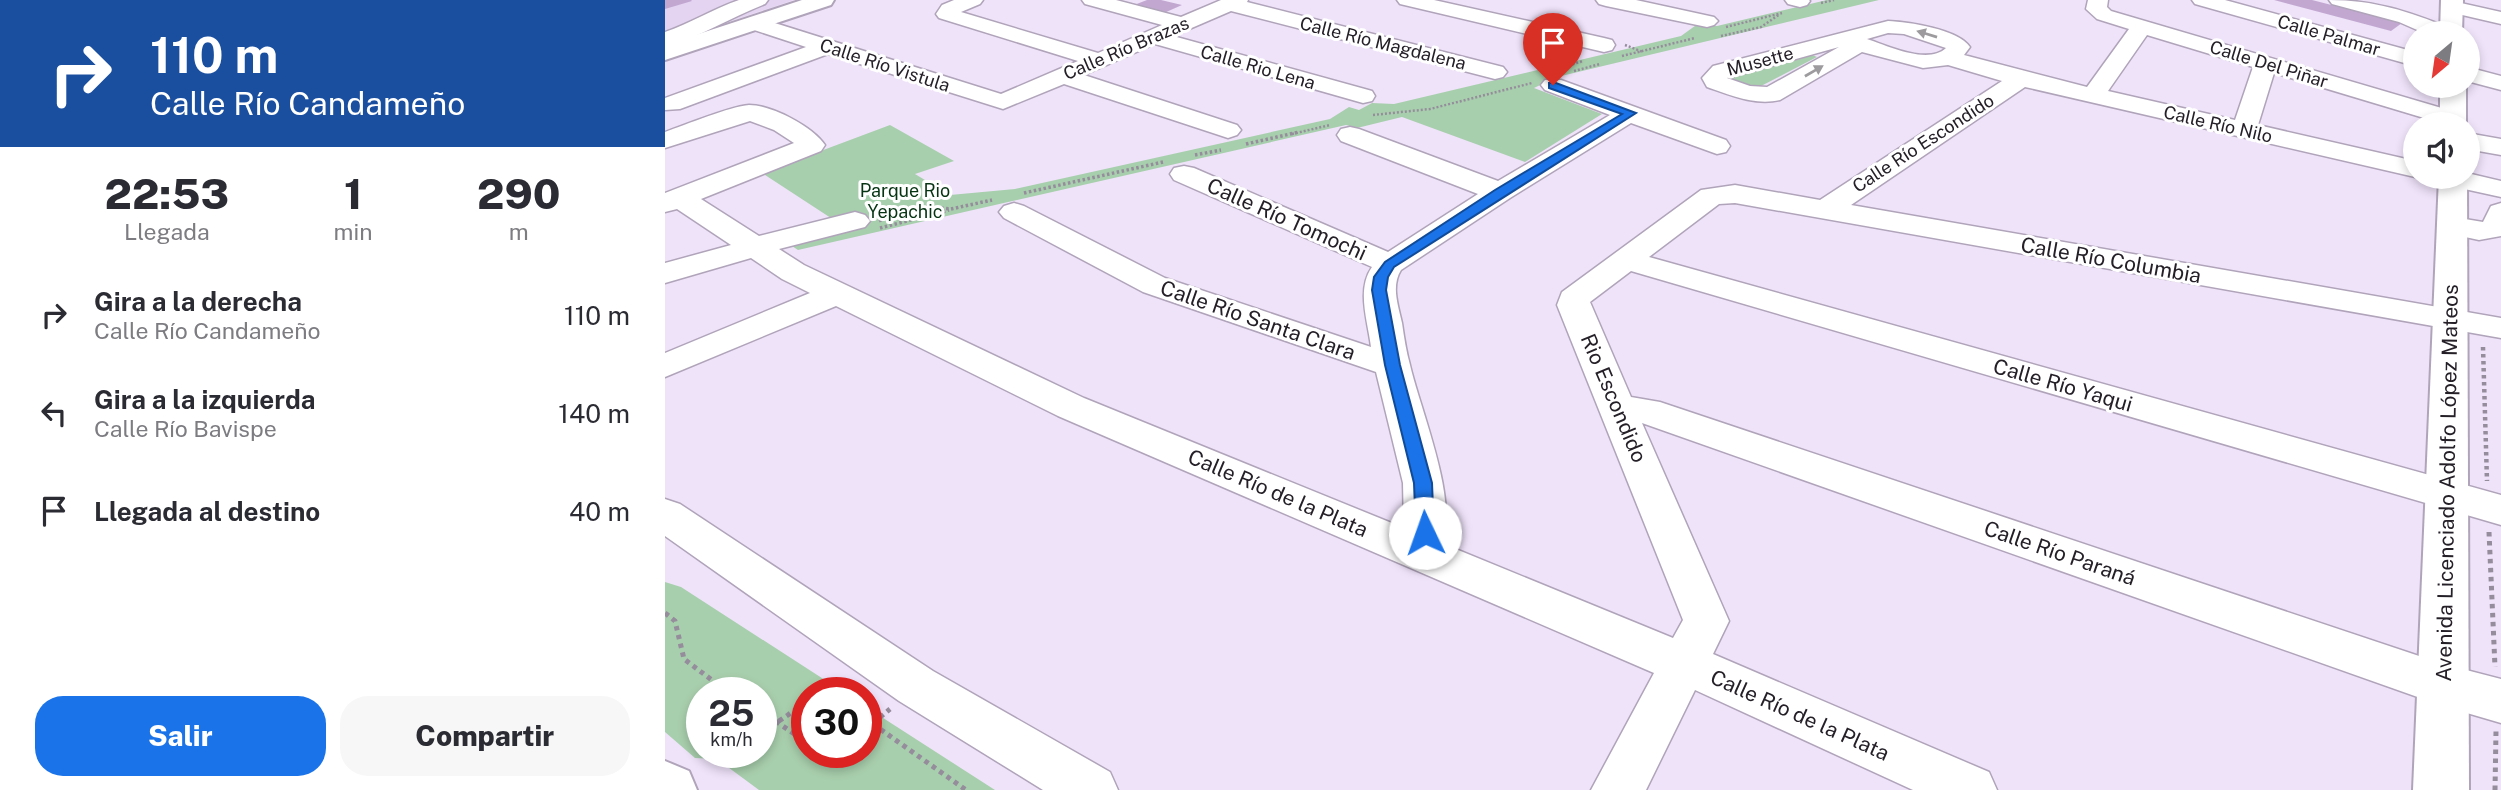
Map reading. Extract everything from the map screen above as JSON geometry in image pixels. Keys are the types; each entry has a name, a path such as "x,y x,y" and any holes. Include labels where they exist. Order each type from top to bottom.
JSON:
{"main road":[{"path":"665,53 757,11 823,0"},
{"name":"Avenida Licenciado Adolfo López Mateos","path":"2441,790 2446,495 2478,324 2453,226 2451,189"}],"street":[{"path":"973,0 949,9 946,14 1098,60"},
{"path":"1092,0 1182,24"},
{"path":"1407,0 1610,56"},
{"path":"1606,0 1708,30"},
{"name":"Calle Del Piñar","path":"2098,0 2095,9 2100,13 2266,62 2403,132"},
{"name":"Calle Palmar","path":"2202,0 2403,56"},
{"path":"2339,0 2413,21"},
{"path":"2409,0 2456,7 2501,18"},
{"path":"1451,10 1492,1"},
{"name":"Calle Río Brazas","path":"1014,97 1234,2"},
{"name":"Calle Río Magdalena","path":"1234,2 1495,72"},
{"path":"665,39 701,27 722,13 757,11"},
{"name":"Calle Río Vistula","path":"757,11 830,46 997,102 1014,97"},
{"path":"2093,95 2142,27"},
{"name":"Calle Rio Lena","path":"1153,37 1363,96"},
{"path":"1854,41 1916,61 1949,58 2021,79"},
{"name":"Musette","path":"1854,41 1771,95 1747,93 1715,82 1714,78 1721,71 1854,41"},
{"path":"671,104 830,46"},
{"path":"2244,130 2266,62"},
{"path":"1062,76 1228,130"},
{"path":"1560,79 1630,113 1717,146"},
{"name":"Calle Río Nilo","path":"2021,79 2244,130 2403,149"},
{"name":"Calle Río Escondido","path":"1825,209 2021,79"},
{"path":"2480,80 2501,83"},
{"path":"665,141 749,113 759,113 812,142 812,145 672,201"},
{"path":"1416,551 1425,533 1423,483 1392,365 1379,290 1381,277 1390,264 1500,192 1630,113"},
{"path":"1350,135 1500,192"},
{"name":"Calle Del Piñar","path":"2480,151 2501,148"},
{"name":"Calle Río Tomochi","path":"1184,174 1390,264"},
{"name":"Calle Río Nilo","path":"2480,175 2501,189"},
{"name":"Calle Río Columbia","path":"1721,193 2478,324"},
{"name":"Rio Escondido","path":"1618,790 1706,621 1574,299 1711,196 1721,193"},
{"name":"Calle Río de la Plata","path":"672,201 793,272 1071,407 1684,664 1970,790"},
{"name":"Calle Río Santa Clara","path":"1014,212 1154,285 1203,304 1392,365"},
{"path":"2453,226 2489,232 2495,229 2501,212"},
{"path":"665,273 754,248 865,225"},
{"name":"Calle Río Yaqui","path":"1625,260 2495,509"},
{"path":"665,366 836,294"},
{"name":"Calle Río Paraná","path":"1620,409 1660,416 2443,685 2498,700"},
{"path":"665,515 916,686 1091,790"}],"path":[{"path":"1708,30 1761,27 1792,5"},
{"path":"1728,26 1792,5"},
{"path":"1689,41 1696,42"},
{"path":"1560,79 1610,56 1625,56"},
{"path":"865,225 951,209"},
{"path":"2478,324 2495,509 2498,700 2495,790"},
{"path":"665,613 675,621 684,659 708,677"},
{"path":"882,713 893,707"},
{"path":"791,713 779,721 791,730"},
{"path":"882,730 966,790"}],"shaded area":[{"path":"665,0 794,0 665,43"}],"green space":[{"name":"Parque Rio Yepachic","path":"1827,0 1879,0 1557,77 1534,88 1602,114 1525,162 1402,117 1357,128 1346,125 798,250 789,244 837,222 762,173 890,125 954,161 915,174 950,195 1015,189 1330,119 1349,107 1359,110 1372,103 1394,104 1681,36 1699,23 1717,26"},
{"path":"1810,54 1817,57 1755,88 1726,80 1726,75"},
{"path":"665,582 681,587 820,677 791,677 791,768 882,768 882,717 995,790 759,790 729,768 777,768 777,677 686,677 686,750 665,732"}],"building":[{"path":"665,0 691,0 692,1 665,9"},
{"path":"1147,0 1182,5 1164,13 1134,5"},
{"path":"2274,0 2312,0 2402,23 2391,31"}],"route":[{"path":"1425,533 1423,483 1392,365 1379,290 1381,277 1390,264 1500,192 1630,113 1553,85"}]}
